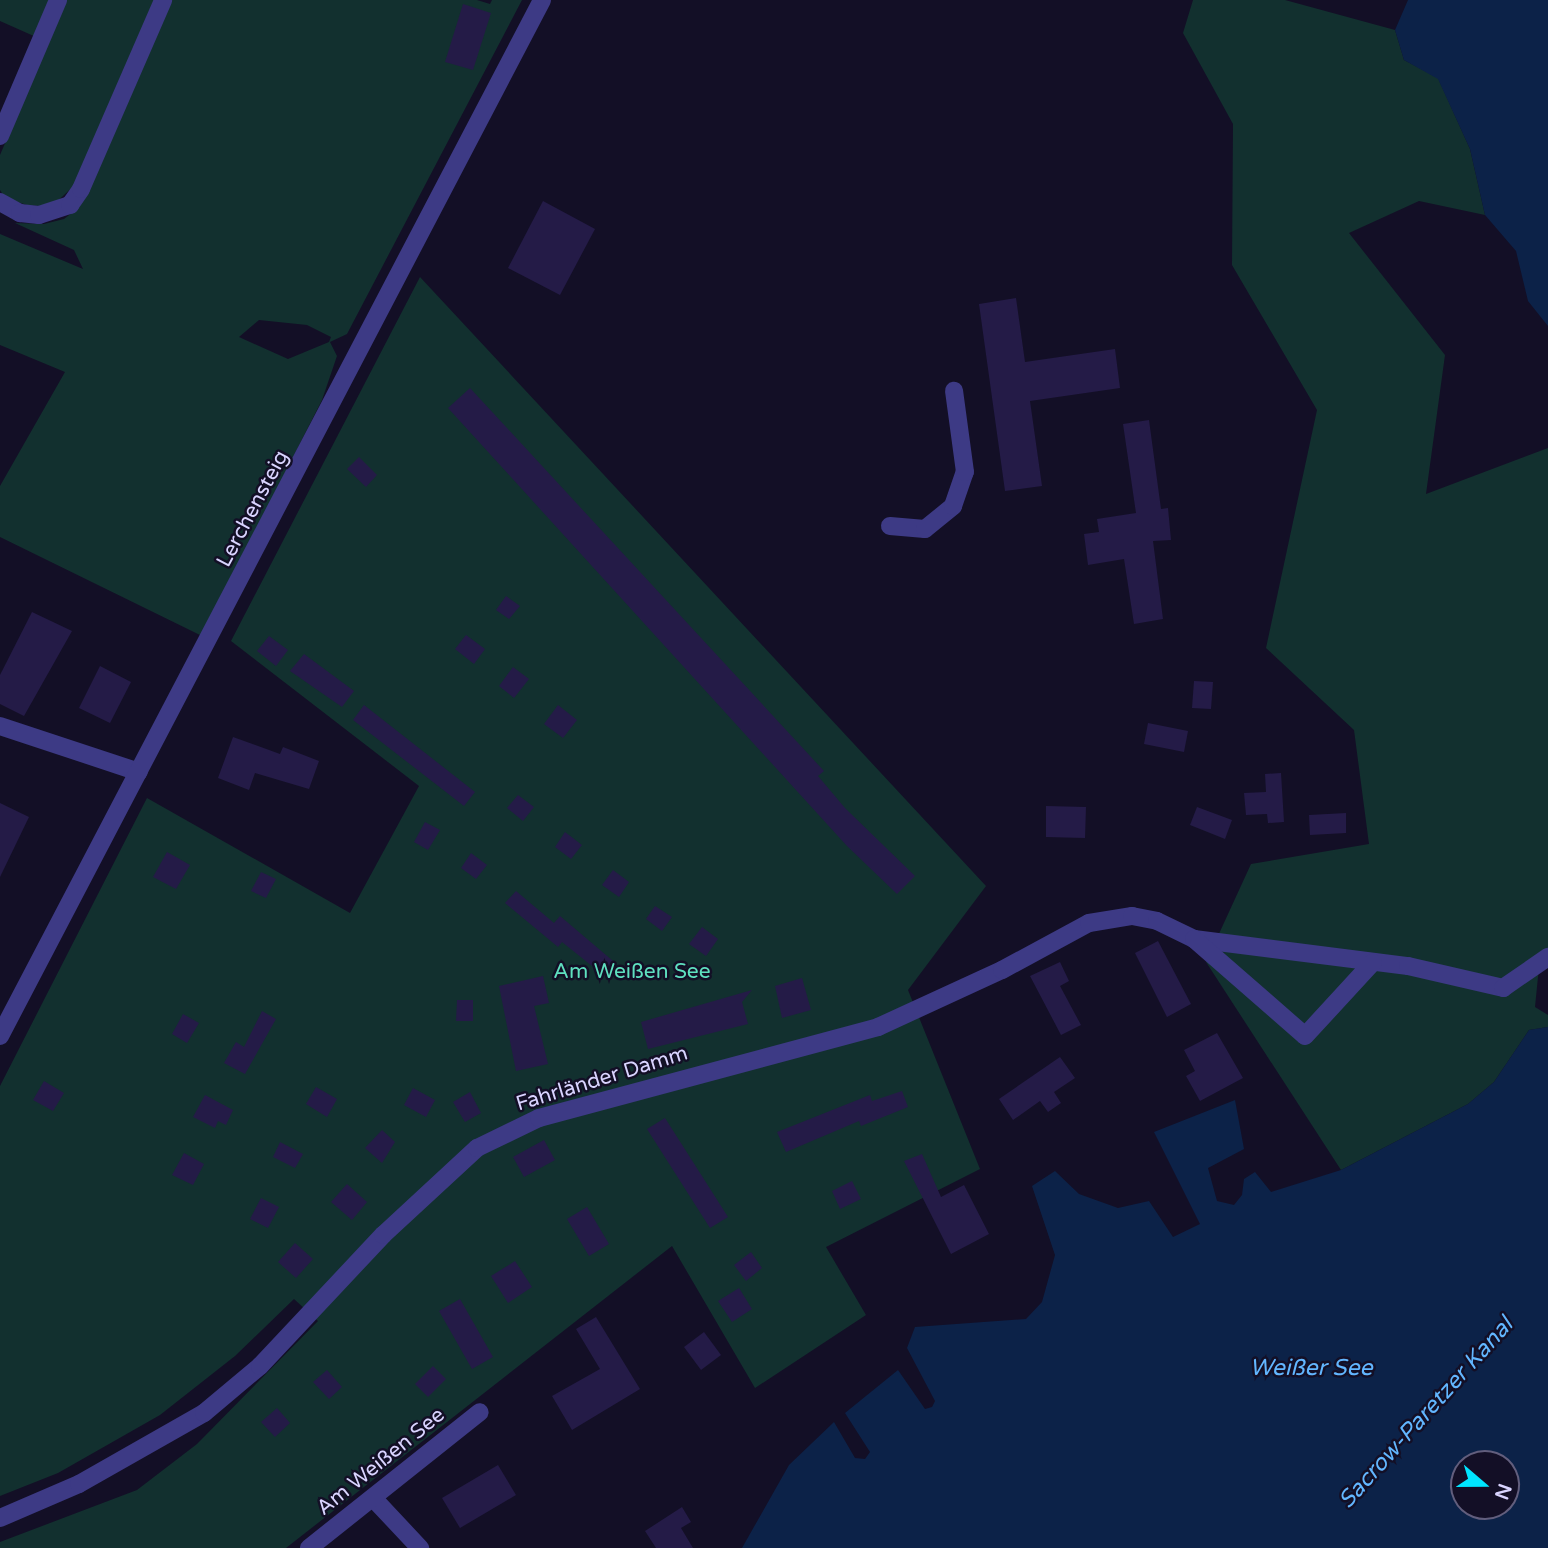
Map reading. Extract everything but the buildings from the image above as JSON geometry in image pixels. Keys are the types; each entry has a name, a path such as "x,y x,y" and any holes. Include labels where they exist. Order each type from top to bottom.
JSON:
{"street":[{"path":"0,136 58,0"},
{"path":"0,202 20,213 39,215 70,205 81,189 163,0"},
{"name":"Lerchensteig","path":"0,1036 542,0"},
{"path":"890,526 925,529 953,506 965,472 954,391"},
{"path":"0,726 139,772"},
{"name":"Fahrländer Damm","path":"0,1518 79,1484 205,1413 260,1366 383,1235 477,1148 500,1136 594,1102 878,1027 1002,970 1089,923 1132,916 1157,920 1194,939 1306,1036 1373,962"},
{"name":"Fahrländer Damm","path":"1194,939 1373,962 1503,988 1548,957"},
{"name":"Am Weißen See","path":"309,1548 480,1412"},
{"path":"373,1498 420,1548"}],"green space":[{"path":"0,0 52,0 36,37 0,21"},
{"path":"66,0 154,0 77,183 51,207 27,205 5,198 0,190 0,155"},
{"path":"170,0 477,0 490,4 492,0 522,0 347,334 330,342 337,356 322,400 202,636 0,537 0,486 65,372 0,345 0,234 83,269 74,250 15,223 44,224 64,219 78,208","holes":["259,320 307,325 331,337 329,342 288,359 239,337"]},
{"path":"1193,0 1285,0 1395,30 1404,60 1438,78 1470,149 1485,215 1419,201 1349,233 1445,355 1426,494 1548,448 1548,962 1539,967 1535,1007 1548,1015 1548,1027 1529,1030 1494,1082 1468,1104 1341,1170 1206,962 1251,864 1369,844 1354,730 1266,648 1317,410 1232,265 1233,124 1183,33"},
{"name":"Am Weißen See","path":"420,277 986,886 908,990 980,1169 826,1247 866,1315 755,1388 672,1246 286,1548 0,1548 0,1542 137,1490 197,1444 318,1321 294,1299 235,1356 160,1415 58,1473 0,1496 0,1086 147,798 350,913 419,786 231,641"}],"water":[{"path":"1408,0 1548,0 1548,326 1528,301 1516,251 1485,215 1470,149 1438,79 1404,60 1395,30"},
{"name":"Weißer See","path":"1548,1027 1548,1548 742,1548 789,1465 834,1422 855,1458 865,1459 870,1452 845,1413 898,1370 925,1409 932,1407 935,1401 907,1348 915,1327 1026,1319 1042,1302 1055,1255 1032,1186 1055,1171 1079,1194 1118,1208 1149,1201 1173,1237 1200,1224 1154,1132 1235,1100 1244,1149 1208,1168 1217,1201 1234,1205 1242,1195 1244,1179 1255,1172 1271,1192 1341,1170 1468,1104 1494,1082 1529,1030"}],"water label":[{"name":"Sacrow-Paretzer Kanal","path":"1426,1413"}]}
